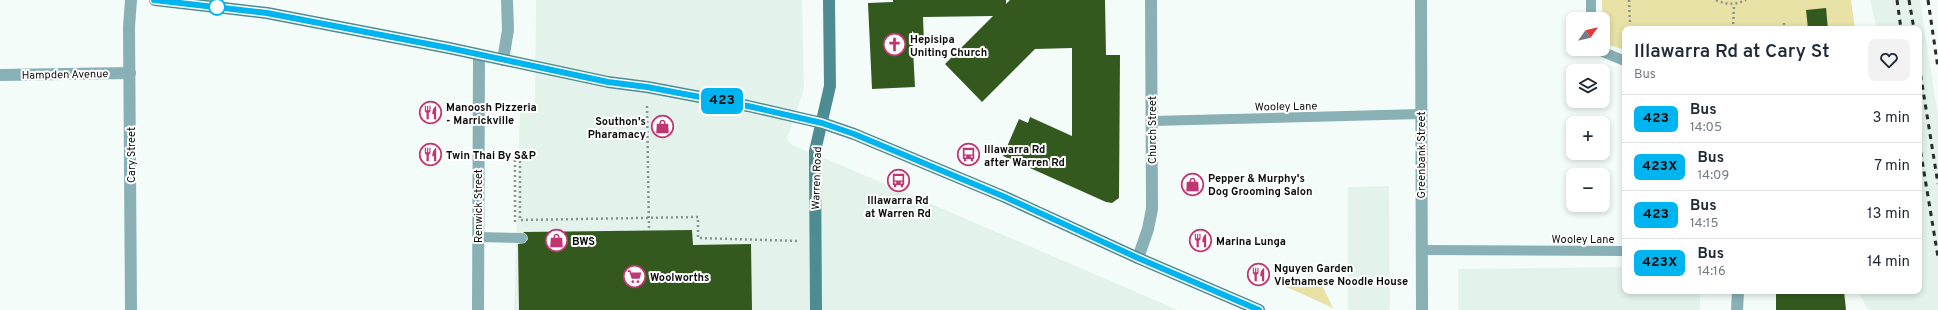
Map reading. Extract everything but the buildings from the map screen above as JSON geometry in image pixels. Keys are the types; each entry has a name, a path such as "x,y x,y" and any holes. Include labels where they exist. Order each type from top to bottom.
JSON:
{"main road":[{"path":"154,0 267,13 608,82 647,87 748,106 822,123 854,134 1005,197 1138,258 1259,310"},
{"name":"Warren Road","path":"816,310 815,151 830,86 830,0"}],"street":[{"name":"Cary Street","path":"131,0 131,310"},
{"path":"503,60 508,30 507,0"},
{"name":"Church Street","path":"1138,258 1148,229 1152,209 1151,0"},
{"name":"Greenbank Street","path":"1421,0 1422,310"},
{"name":"Renwick Street","path":"478,310 477,237 479,55"},
{"name":"Hampden Avenue","path":"0,75 130,73"},
{"path":"1737,310 1738,294"}],"lane":[{"path":"1591,0 1591,12"},
{"path":"1610,55 1622,59"},
{"name":"Wooley Lane","path":"1152,120 1421,114"},
{"path":"477,237 522,238"},
{"name":"Wooley Lane","path":"1422,250 1622,251"}],"path":[{"path":"1629,0 1630,25"},
{"path":"1716,0 1722,3 1734,5 1746,0"},
{"path":"1733,26 1734,5"},
{"path":"647,106 649,231"},
{"path":"515,224 515,154 520,154 520,220 649,217 698,218 698,238 815,242"}],"shaded area":[{"path":"536,0 802,0 804,89 787,139 792,145 1178,310 514,310 520,111 535,104"},
{"path":"1602,0 1851,0 1855,26 1622,26 1622,49 1610,45 1610,12 1602,12"},
{"path":"1870,0 1920,0 1938,116 1938,310 1868,310 1860,294 1922,294 1922,26 1876,26"},
{"path":"1389,186 1390,310 1348,310 1348,187"},
{"path":"1622,267 1622,294 1700,294 1700,310 1458,310 1458,269"},
{"path":"1318,277 1333,308 1282,285"}],"railway":[{"path":"1897,0 1901,26"},
{"path":"1909,0 1913,26"},
{"path":"1928,0 1938,68"},
{"path":"1922,84 1938,184"},
{"path":"1922,160 1938,257"}],"bus line":[{"name":"423","path":"154,0 267,13 449,48 608,82 647,87 748,106 822,123 847,131 1005,197 1138,258 1259,310"}],"place":[{"name":"Hepisipa Uniting Church","path":"894,45"},
{"name":"Manoosh Pizzeria - Marrickville","path":"431,113"},
{"name":"Southon's Pharamacy","path":"662,127"},
{"name":"Twin Thai By S&P","path":"431,155"},
{"name":"Illawarra Rd after Warren Rd","path":"969,155"},
{"name":"Illawarra Rd at Warren Rd","path":"898,180"},
{"name":"Pepper & Murphy's Dog Grooming Salon","path":"1192,184"},
{"name":"BWS","path":"556,241"},
{"name":"Marina Lunga","path":"1200,241"},
{"name":"Nguyen Garden Vietnamese Noodle House","path":"1259,274"},
{"name":"Woolworths","path":"635,277"}]}
